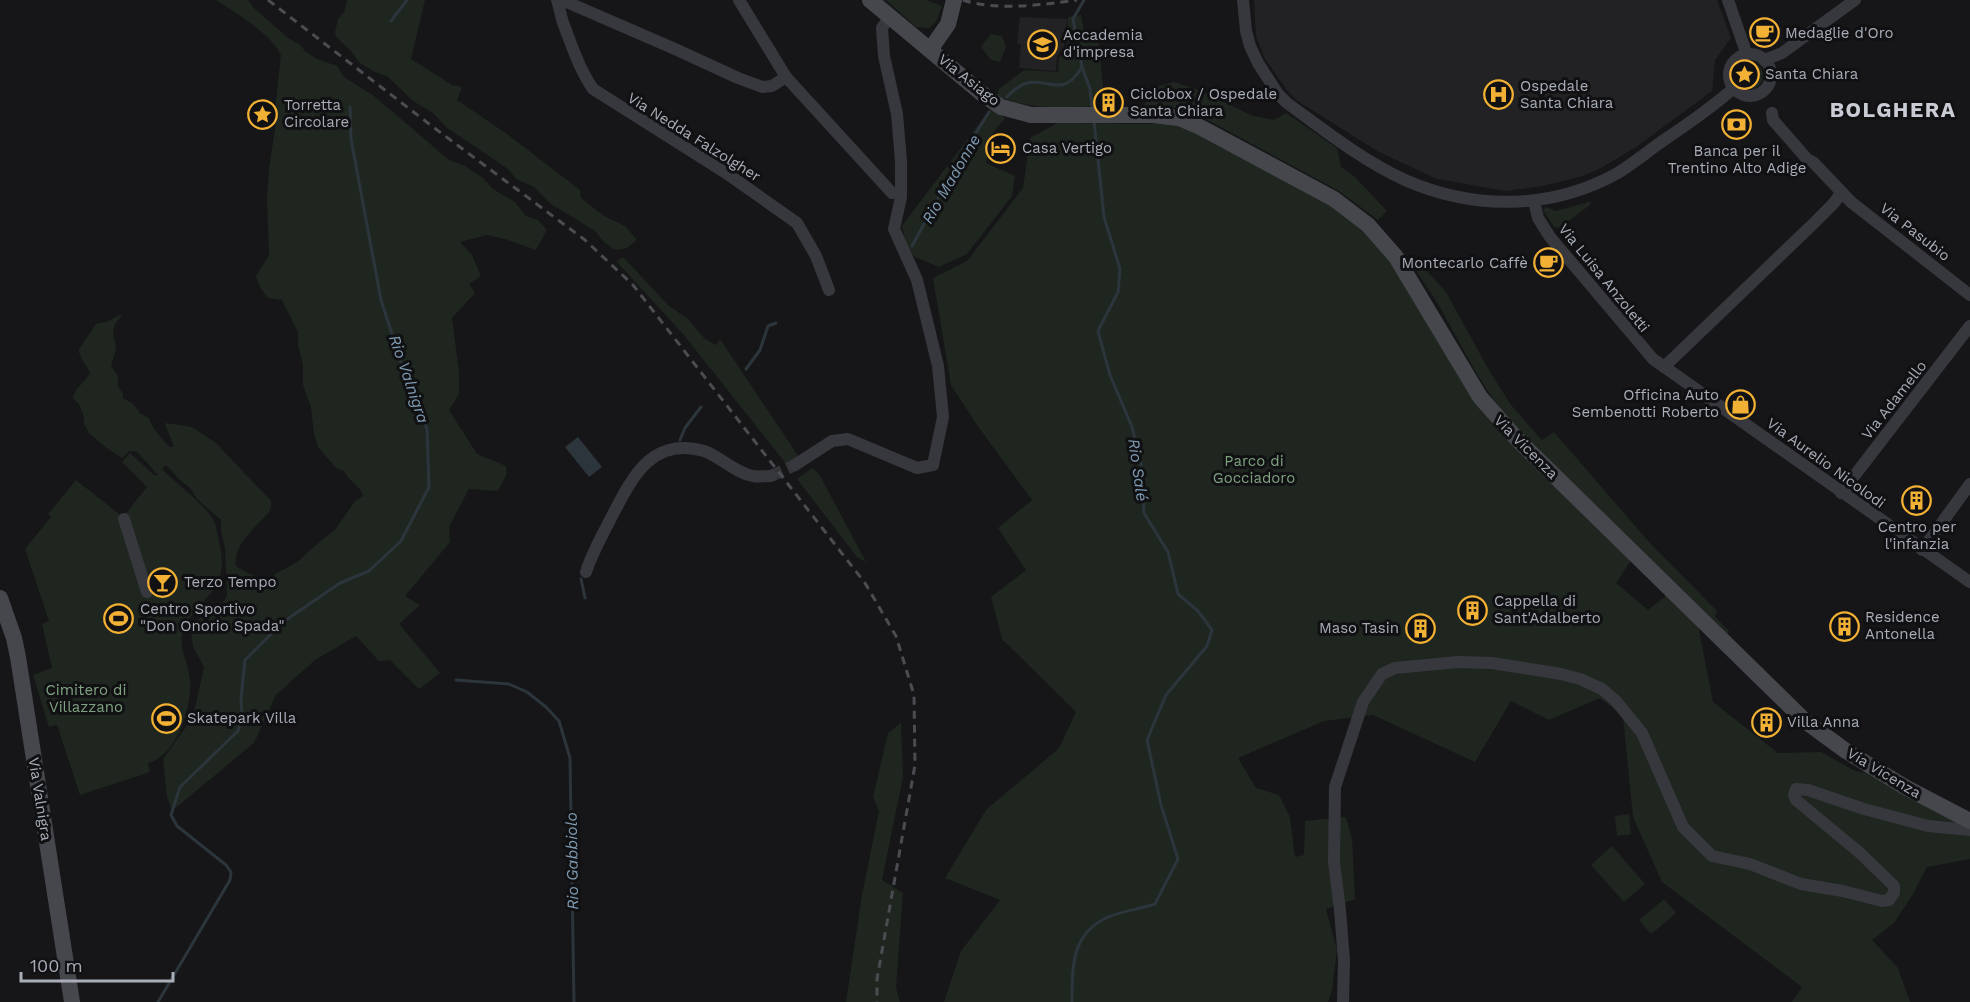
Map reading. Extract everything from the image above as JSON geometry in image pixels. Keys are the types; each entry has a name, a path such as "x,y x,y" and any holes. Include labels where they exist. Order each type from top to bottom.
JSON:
{"main road":[{"name":"Via Asiago","path":"870,0 1001,107 1031,115 1086,115"},
{"path":"930,50 948,24 952,6"},
{"name":"Via Vicenza","path":"1086,115 1153,115 1179,118 1323,192 1354,214 1379,237 1404,268 1480,398 1509,432 1811,726 1846,751 1905,787 1970,821"},
{"name":"Via Valnigra","path":"0,598 18,657 72,1002"}],"street":[{"name":"Via Nedda Falzolgher","path":"557,0 580,70 593,89 729,176 797,223 816,256 830,290"},
{"path":"562,0 762,87 772,86 786,77"},
{"path":"739,0 786,77 892,193"},
{"path":"1243,0 1250,46 1278,94 1317,125 1404,179 1430,189 1484,202 1534,201 1586,188 1618,172 1734,88"},
{"path":"1728,0 1747,55"},
{"path":"1764,60 1782,53 1855,0"},
{"path":"795,465 832,441 848,439 917,468 933,465 940,436 943,417 938,366 917,280 894,229 901,197 901,161 897,114 882,28 890,16"},
{"path":"1747,55 1764,60 1770,70 1769,84 1753,96 1739,93 1734,88 1730,77 1732,66 1747,55"},
{"name":"Via Pasubio","path":"1753,96 1772,113 1773,120 1841,193 1970,295"},
{"path":"1664,368 1813,224 1841,193"},
{"name":"Via Luisa Anzoletti","path":"1534,201 1538,218 1550,237 1647,354 1664,368"},
{"name":"Via Adamello","path":"1841,493 1970,326"},
{"name":"Via Aurelio Nicolodi","path":"1664,368 1970,582"},
{"path":"586,572 626,490 640,469 657,455 670,449 687,447 708,453 753,477 771,476"},
{"path":"1922,550 1970,484"},
{"path":"124,519 147,592"},
{"path":"1342,1002 1343,950 1334,862 1335,787 1363,702 1382,674 1395,668 1458,662 1492,663 1561,674 1580,679 1602,689 1616,701 1642,733 1683,827 1698,844 1712,856 1750,864 1801,884 1882,901 1889,900 1894,893 1894,886 1860,853 1796,800 1794,795 1796,789 1808,790 1864,809 1938,829 1964,828 1970,830"}],"shaded area":[{"name":"Ospedale Santa Chiara","path":"1254,0 1717,0 1731,38 1715,60 1712,91 1636,147 1583,176 1543,186 1506,191 1437,179 1379,152 1296,100 1264,57 1256,36"},
{"name":"Accademia d'impresa","path":"1020,17 1067,19 1064,47 1057,56 1056,71 1019,68 1021,45 1017,43"},
{"path":"578,437 602,467 589,477 565,447"}],"green space":[{"name":"Cimitero di Villazzano","path":"216,0 248,0 253,7 306,52 317,59 337,66 344,77 374,96 449,160 465,166 483,178 493,189 515,202 526,216 538,220 547,230 536,250 487,235 460,242 472,255 481,276 469,284 475,293 452,318 459,372 459,394 449,410 477,454 506,466 507,474 498,491 469,489 449,527 450,542 405,596 420,605 399,624 440,673 419,689 390,660 379,661 356,636 315,660 276,695 254,743 172,811 167,797 163,759 193,717 204,667 193,647 191,633 199,619 224,601 227,595 221,520 197,499 190,488 166,465 162,469 213,519 221,551 222,566 214,588 193,614 182,635 190,691 185,716 175,741 158,759 148,763 150,772 80,795 57,725 49,727 33,675 52,668 42,624 49,621 25,549 51,517 48,514 76,480 123,517 147,487 122,462 130,453 155,476 159,473 155,473 136,451 129,451 122,458 89,433 79,404 73,398 90,373 80,355 81,347 96,324 109,321 121,314 113,331 116,349 111,366 118,376 118,386 123,398 149,418 158,434 170,447 174,446 166,423 192,427 216,443 271,501 269,512 246,536 238,550 236,566 248,573 270,579 297,562 335,530 355,501 363,496 344,471 336,468 318,447 311,407 303,385 303,364 298,346 298,332 282,300 268,298 261,289 256,276 269,255 267,199 277,116 276,101 281,55 261,32"},
{"path":"347,0 425,0 411,59 452,85 462,87 457,100 507,134 580,190 581,198 604,216 625,226 637,240 627,248 613,249 595,231 551,204 534,187 516,179 508,169 446,127 433,113 413,101 387,76 360,63 336,37 338,19 344,12"},
{"path":"886,0 926,0 942,6 936,22 929,28 916,27"},
{"path":"1081,15 1084,31 1095,29 1095,35 1098,35 1105,106 1036,106 997,96 999,89 1024,70 1058,72 1059,58 1066,49 1068,17"},
{"path":"991,34 1002,36 1006,47 1000,62 991,60 981,47"},
{"path":"1750,63 1759,67 1763,76 1759,85 1750,89 1741,85 1737,76 1741,67"},
{"path":"1174,82 1199,90 1253,116 1274,120 1286,113 1337,148 1341,167 1354,176 1387,211 1378,220 1339,191 1200,116 1177,108 1144,106 1151,88"},
{"path":"991,108 1005,118 989,138 986,163 1015,176 1012,196 967,254 939,267 908,254 902,226"},
{"name":"Parco di Gocciadoro","path":"1155,118 1196,131 1308,190 1363,227 1399,272 1475,402 1498,431 1631,560 1616,583 1648,610 1667,595 1698,625 1713,702 1778,753 1821,752 1855,771 1875,774 1970,824 1970,859 1927,867 1894,923 1872,940 1898,968 1910,1002 1792,1002 1802,987 1662,882 1633,817 1623,716 1600,698 1549,720 1511,701 1475,762 1373,715 1324,721 1238,758 1256,788 1279,795 1290,817 1295,857 1304,855 1305,821 1346,817 1352,839 1355,899 1326,909 1337,950 1332,991 1328,1002 944,1002 961,951 1000,900 945,878 986,810 1059,748 1076,712 1002,639 991,597 1026,570 998,528 1032,500 951,385 933,278 967,261 1023,188 1030,138 1058,123 1154,124"},
{"path":"1591,202 1590,205 1559,228 1554,227 1543,210 1546,207 1556,211"},
{"path":"623,257 669,306 687,318 705,339 716,345 720,339 799,457 787,465 683,334 616,261"},
{"path":"1414,257 1446,292 1511,405 1542,440 1554,432 1649,542 1717,611 1715,617 1729,631 1728,634 1502,412 1409,260"},
{"path":"812,468 819,474 866,562 857,557 797,479"},
{"path":"901,723 903,777 882,880 903,893 896,988 900,1002 846,1002 862,895 879,811 873,797 888,733"},
{"path":"1629,814 1631,834 1617,836 1615,816"},
{"path":"1612,846 1645,884 1624,902 1591,865"},
{"path":"1664,899 1676,913 1651,934 1639,920"}],"waterway":[{"name":"Rio Valnigra","path":"391,21 407,0"},
{"name":"Rio Salé","path":"1084,0 1073,19 1082,67 1090,89 1092,108"},
{"name":"Rio Madonne","path":"1007,97 1027,83 1062,85 1075,77 1082,67"},
{"name":"Rio Valnigra","path":"158,1002 230,880 231,872 226,865 177,826 171,815 180,787 238,731 242,716 241,699 245,660 283,622 340,583 369,571 401,541 429,487 427,429 401,362 381,300 351,139 350,107"},
{"name":"Rio Madonne","path":"912,246 959,160 989,112"},
{"name":"Rio Salé","path":"1072,1002 1073,966 1079,944 1085,934 1104,919 1155,904 1178,859 1161,805 1147,740 1166,695 1207,646 1212,630 1198,611 1178,594 1168,552 1144,513 1141,464 1132,427 1110,375 1098,331 1118,292 1120,269 1104,217 1094,121"},
{"name":"Rio Madonne","path":"746,369 760,350 768,326 776,323"},
{"name":"Rio Madonne","path":"680,440 685,428 701,407"},
{"name":"Rio Madonne","path":"581,579 585,598"},
{"name":"Rio Gabbiolo","path":"456,680 509,684 527,692 559,721 570,758 574,1002"}],"tunnel":[{"path":"771,476 795,465"}],"railway":[{"path":"268,0 585,240 633,285 865,583 896,636 914,695 915,765 877,979 877,1002"},
{"path":"963,0 1005,6 1077,0"}],"place":[{"name":"Medaglie d'Oro","path":"1764,33"},
{"name":"Accademia d'impresa","path":"1042,44"},
{"name":"Santa Chiara","path":"1744,74"},
{"name":"Ospedale Santa Chiara","path":"1499,95"},
{"name":"Ciclobox / Ospedale Santa Chiara","path":"1109,103"},
{"name":"Torretta Circolare","path":"263,114"},
{"name":"Banca per il Trentino Alto Adige","path":"1737,124"},
{"name":"Casa Vertigo","path":"1001,148"},
{"name":"Montecarlo Caffè","path":"1549,263"},
{"name":"Officina Auto Sembenotti Roberto","path":"1740,404"},
{"name":"Centro per l'infanzia","path":"1917,500"},
{"name":"Terzo Tempo","path":"163,582"},
{"name":"Cappella di Sant'Adalberto","path":"1473,610"},
{"name":"Centro Sportivo \"Don Onorio Spada\"","path":"119,618"},
{"name":"Residence Antonella","path":"1844,626"},
{"name":"Maso Tasin","path":"1420,628"},
{"name":"Skatepark Villa","path":"166,718"},
{"name":"Villa Anna","path":"1766,722"}],"district":[{"name":"BOLGHERA","path":"1893,109"}]}
